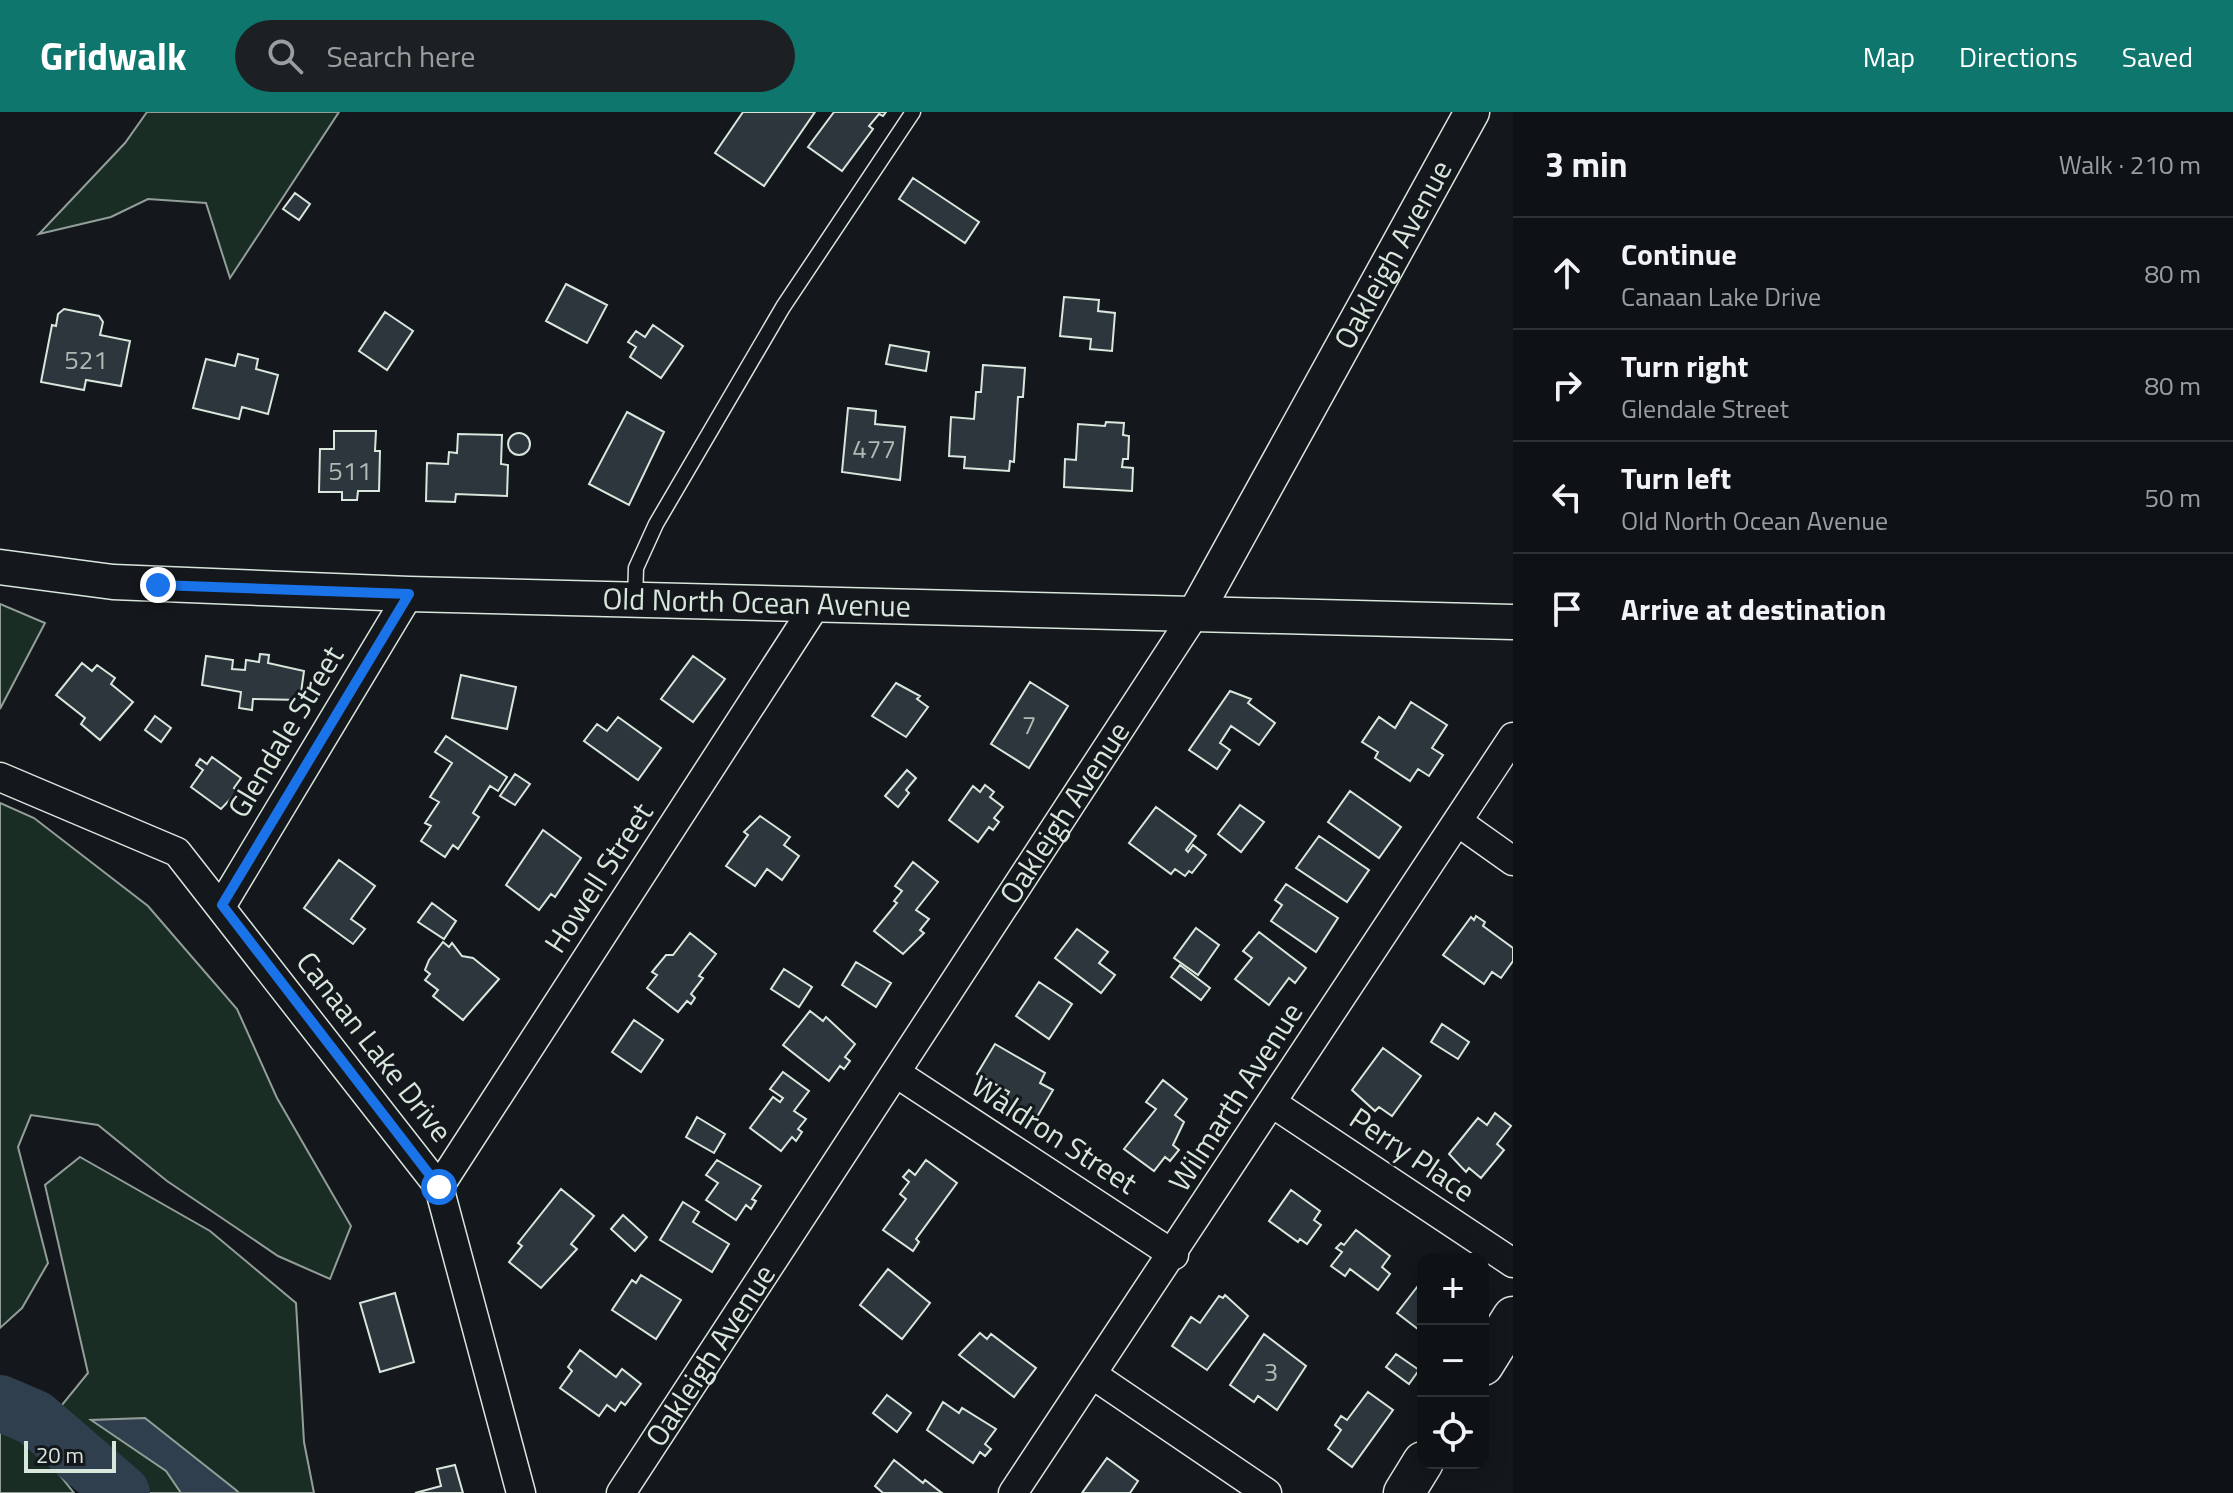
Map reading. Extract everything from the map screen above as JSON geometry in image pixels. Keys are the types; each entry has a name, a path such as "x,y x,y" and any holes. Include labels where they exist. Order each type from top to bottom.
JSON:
{"main road":[{"path":"1489,1355 1513,1317"},
{"path":"1404,1493 1419,1469"}],"street":[{"name":"Oakleigh Avenue","path":"621,1493 1196,612 1472,112"},
{"name":"Old North Ocean Avenue","path":"0,567 113,582 409,594 1513,622"},
{"name":"Glendale Street","path":"222,905 409,594"},
{"name":"Howell Street","path":"439,1187 815,606"},
{"name":"Wilmarth Avenue","path":"1013,1493 1174,1255 1513,737"},
{"name":"Canaan Lake Drive","path":"0,777 177,852 222,905 439,1187 521,1493"},
{"path":"1458,822 1513,861"},
{"name":"Waldron Street","path":"896,1073 1174,1255"},
{"name":"Perry Place","path":"1272,1103 1513,1263"},
{"path":"1093,1375 1267,1493"}],"lane":[{"path":"635,600 636,568 656,524 783,307 913,112"}],"green space":[{"path":"147,112 339,112 230,278 206,203 148,199 111,217 39,234 125,143"},
{"path":"0,604 45,623 0,709"},
{"path":"0,803 34,818 148,906 237,1009 277,1098 351,1226 330,1279 278,1256 167,1181 98,1125 31,1115 18,1147 48,1263 22,1308 0,1328"},
{"path":"80,1157 210,1231 296,1303 304,1442 314,1493 114,1493 114,1485 57,1411 88,1373 45,1185"},
{"path":"0,1391 29,1436 74,1493 0,1493"}],"water":[{"path":"145,1418 239,1493 181,1493 166,1471 91,1420"}],"building":[{"path":"743,112 815,112 764,186 715,153"},
{"path":"834,112 886,112 883,116 879,114 869,126 873,129 842,171 808,147"},
{"path":"913,178 979,222 965,243 899,199"},
{"path":"295,193 310,204 299,220 283,209"},
{"path":"566,284 607,305 587,343 546,321"},
{"path":"1064,297 1099,300 1098,311 1115,313 1112,351 1090,349 1091,339 1060,336"},
{"path":"64,309 99,316 103,322 100,335 130,341 121,386 86,380 84,390 41,382 52,325 56,326 58,314"},
{"path":"385,312 413,331 387,370 359,351"},
{"path":"653,325 683,346 661,378 630,357 636,347 628,342 636,331 645,337"},
{"path":"890,345 929,352 926,371 886,364"},
{"path":"238,354 258,359 256,369 278,375 268,414 242,407 239,419 193,408 206,359 235,366"},
{"path":"983,365 1025,368 1023,397 1018,397 1014,462 1010,461 1009,471 964,468 965,457 949,456 951,417 974,419 976,392 981,392"},
{"path":"848,408 876,411 875,424 905,427 900,480 842,472"},
{"path":"627,412 664,432 629,505 589,484"},
{"path":"1106,422 1124,423 1123,435 1129,436 1128,459 1123,459 1122,467 1133,468 1132,491 1064,487 1065,459 1076,460 1078,424 1105,426"},
{"path":"334,431 376,431 375,451 380,451 379,491 358,491 357,500 342,500 342,492 319,492 320,449 334,449"},
{"path":"519,433 527,436 530,444 527,452 519,455 511,452 508,444 511,436"},
{"path":"458,434 502,435 501,464 508,465 507,496 456,494 455,502 426,501 427,463 448,464 449,452 457,453"},
{"path":"260,654 269,655 268,663 304,671 300,700 253,699 252,710 239,708 241,692 202,685 206,656 233,660 232,669 245,670 246,660 259,662"},
{"path":"693,656 725,679 693,722 661,699"},
{"path":"82,663 92,671 97,665 115,678 111,684 133,702 100,740 81,724 85,718 56,695"},
{"path":"461,675 516,687 507,729 452,718"},
{"path":"1030,682 1068,706 1029,768 991,744"},
{"path":"896,683 920,696 917,699 928,707 906,737 872,716"},
{"path":"1230,691 1251,699 1248,703 1275,723 1259,745 1231,726 1220,743 1230,750 1217,769 1189,750"},
{"path":"1411,702 1447,725 1432,748 1443,755 1429,776 1418,769 1410,781 1375,758 1378,752 1362,742 1379,717 1395,728"},
{"path":"155,716 171,728 161,742 145,730"},
{"path":"618,717 661,748 638,780 584,741 597,724 607,731"},
{"path":"446,736 507,777 498,791 490,786 473,813 479,817 458,849 453,845 445,857 421,841 431,826 425,823 439,802 430,797 452,763 435,752"},
{"path":"212,757 241,778 234,788 238,791 221,809 191,787 203,770 196,765 200,759 207,764"},
{"path":"907,770 916,778 898,807 885,796"},
{"path":"515,774 530,784 515,805 500,796"},
{"path":"985,785 994,792 990,797 1003,807 994,818 999,822 993,830 989,827 978,842 949,820 973,786 980,792"},
{"path":"1350,791 1401,827 1379,858 1328,822"},
{"path":"1240,805 1264,822 1241,852 1218,834"},
{"path":"1156,807 1196,836 1186,850 1188,852 1193,845 1206,855 1192,873 1189,871 1185,876 1175,869 1171,874 1129,843"},
{"path":"760,816 790,837 784,845 799,856 782,880 767,869 755,886 726,866 748,835 744,832"},
{"path":"543,830 581,858 555,897 551,894 539,910 506,885"},
{"path":"1319,836 1369,870 1347,902 1296,868"},
{"path":"339,860 375,886 351,919 365,929 353,944 304,908"},
{"path":"913,862 938,882 916,910 929,919 920,930 924,933 903,954 874,931 897,903 894,901 902,891 895,886"},
{"path":"1286,884 1338,918 1316,952 1271,921 1282,905 1275,900"},
{"path":"432,903 456,921 444,939 418,922"},
{"path":"1476,916 1485,922 1483,926 1513,948 1513,961 1501,978 1492,972 1484,984 1443,955 1471,917 1474,920"},
{"path":"1196,928 1219,945 1198,975 1174,958"},
{"path":"1077,929 1108,952 1099,963 1115,975 1101,993 1055,958"},
{"path":"1259,932 1306,968 1295,983 1289,978 1269,1005 1235,979 1252,958 1243,951"},
{"path":"690,933 716,954 699,976 703,978 691,994 695,998 691,1004 687,1001 678,1012 647,988 657,975 652,972 666,955 673,955"},
{"path":"443,942 449,947 452,943 462,956 473,958 499,979 463,1020 433,996 438,990 425,980 430,974 425,970 429,960"},
{"path":"856,962 891,983 876,1007 842,985"},
{"path":"1180,965 1210,988 1201,1000 1171,977"},
{"path":"784,969 812,987 799,1007 771,989"},
{"path":"1039,982 1072,1004 1049,1039 1016,1016"},
{"path":"810,1011 823,1021 826,1017 855,1044 845,1057 850,1061 844,1069 840,1066 829,1081 783,1045"},
{"path":"634,1020 663,1040 641,1072 612,1052"},
{"path":"1442,1024 1469,1042 1458,1059 1431,1042"},
{"path":"995,1044 1045,1073 1040,1083 1053,1090 1037,1117 1005,1099 1009,1092 977,1074"},
{"path":"1383,1048 1421,1076 1392,1116 1379,1107 1375,1111 1352,1090"},
{"path":"783,1072 809,1091 794,1111 806,1119 798,1129 802,1132 796,1141 792,1137 781,1151 750,1128 773,1097 780,1102 783,1098 770,1089"},
{"path":"1163,1080 1187,1099 1175,1115 1184,1122 1173,1145 1179,1150 1170,1161 1165,1157 1154,1171 1124,1149 1156,1109 1146,1102"},
{"path":"1495,1113 1511,1126 1497,1144 1504,1150 1481,1178 1469,1168 1466,1172 1449,1154 1478,1118 1487,1125"},
{"path":"697,1117 725,1134 714,1153 686,1137"},
{"path":"717,1160 761,1186 752,1199 756,1201 751,1209 746,1205 736,1220 706,1200 718,1183 706,1175"},
{"path":"926,1160 957,1183 916,1239 919,1242 913,1251 883,1230 906,1199 900,1194 909,1182 903,1177 909,1170 915,1175"},
{"path":"561,1189 594,1216 571,1244 577,1249 541,1288 509,1262 522,1246 518,1243"},
{"path":"1291,1190 1320,1211 1314,1220 1321,1225 1307,1244 1300,1239 1298,1242 1269,1221"},
{"path":"683,1202 699,1212 693,1222 729,1244 712,1272 660,1240"},
{"path":"623,1215 647,1237 635,1251 611,1229"},
{"path":"1356,1230 1390,1256 1382,1267 1390,1274 1378,1290 1350,1269 1345,1276 1331,1266 1342,1252 1336,1248 1341,1243 1344,1245"},
{"path":"888,1269 930,1303 902,1339 860,1305"},
{"path":"641,1275 681,1300 656,1339 612,1310 632,1280 636,1283"},
{"path":"1417,1287 1417,1328 1397,1313"},
{"path":"395,1293 414,1362 380,1372 360,1303"},
{"path":"1225,1295 1248,1316 1207,1370 1172,1346 1191,1317 1200,1323 1219,1296 1223,1298"},
{"path":"980,1333 987,1339 991,1334 1036,1368 1014,1397 959,1355"},
{"path":"1264,1334 1306,1366 1277,1410 1258,1396 1254,1402 1230,1385"},
{"path":"580,1350 616,1377 622,1369 641,1384 625,1405 621,1402 615,1411 607,1405 599,1416 560,1388 572,1371 568,1367"},
{"path":"1396,1354 1417,1369 1417,1373 1409,1384 1386,1367"},
{"path":"1368,1392 1393,1410 1352,1467 1328,1449 1341,1430 1335,1425 1341,1416 1347,1420"},
{"path":"887,1395 911,1413 897,1432 873,1413"},
{"path":"943,1402 959,1413 962,1408 996,1429 985,1444 991,1449 985,1456 980,1452 973,1463 927,1430"},
{"path":"1107,1458 1138,1481 1130,1493 1082,1493"},
{"path":"894,1460 923,1483 925,1480 942,1493 883,1493 875,1486"},
{"path":"455,1465 463,1493 415,1493 441,1486 437,1469"}],"waterway":[{"path":"0,1403 35,1418 122,1493"}],"route":[{"path":"158,585 409,594 222,905 439,1187"}]}
